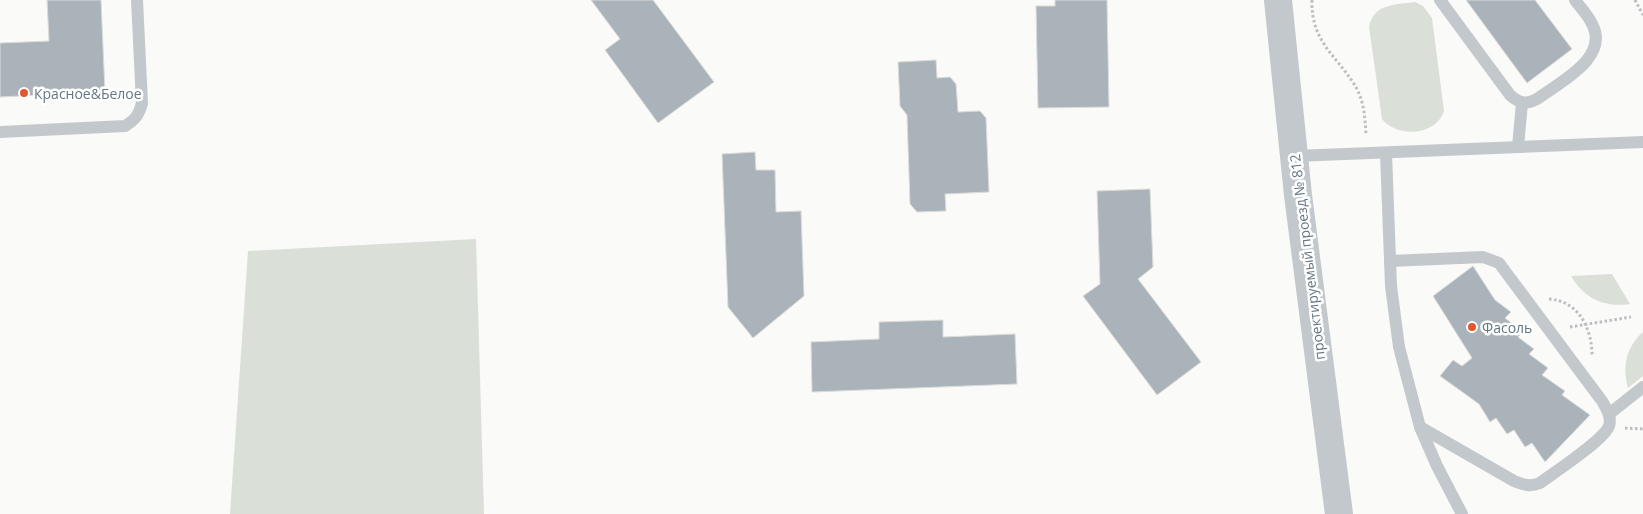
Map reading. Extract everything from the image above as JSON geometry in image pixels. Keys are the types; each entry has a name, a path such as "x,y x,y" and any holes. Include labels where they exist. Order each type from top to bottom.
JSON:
{"street":[{"name":"проектируемый проезд № 812","path":"1278,0 1295,156 1339,514"}],"lane":[{"path":"0,132 125,126 132,122 140,112 142,104 137,0"},
{"path":"1440,0 1510,95 1522,103 1537,99 1589,60 1596,47 1596,36 1592,23 1575,0"},
{"path":"1518,147 1522,103"},
{"path":"1295,156 1643,142"},
{"path":"1386,153 1390,261 1398,347 1420,427 1436,466 1462,514"},
{"path":"1390,261 1492,259 1505,269 1583,375 1609,414 1610,426 1602,436 1540,483 1533,486 1526,486 1514,480 1420,427"},
{"path":"1609,414 1643,386"}],"path":[{"path":"1312,0 1313,21 1319,39 1354,84 1362,100 1367,154"},
{"path":"1635,0 1643,15"},
{"path":"1529,302 1552,299 1566,304 1578,313 1587,324 1592,339 1592,356 1583,375"},
{"path":"1550,331 1631,317"}],"shaded area":[{"path":"1415,2 1423,6 1432,18 1444,111 1440,119 1433,125 1425,130 1416,132 1397,129 1382,119 1369,27 1375,13 1380,9"},
{"path":"476,239 484,514 230,514 248,251"},
{"path":"1612,274 1630,304 1603,303 1596,300 1582,290 1571,276"},
{"path":"1643,332 1643,376 1628,388 1625,372 1627,358 1633,344"}],"building":[{"path":"47,0 101,0 105,92 0,97 0,43 49,41"},
{"path":"591,0 653,0 714,82 658,123 605,50 620,39"},
{"path":"1055,0 1107,0 1109,107 1038,108 1036,6 1055,6"},
{"path":"1466,0 1535,0 1572,49 1527,83"},
{"path":"936,60 937,78 950,77 956,84 958,112 980,111 986,118 989,192 945,194 946,211 917,212 910,204 907,115 900,106 898,62"},
{"path":"755,152 756,170 775,170 776,212 801,211 804,296 753,338 728,307 722,154"},
{"path":"1150,189 1153,267 1138,279 1201,362 1157,395 1083,296 1100,284 1097,191"},
{"path":"1473,266 1495,300 1511,312 1505,318 1522,332 1518,337 1534,349 1529,354 1548,368 1542,375 1565,391 1562,395 1590,415 1545,462 1532,443 1525,447 1514,430 1507,434 1496,418 1490,422 1479,404 1440,376 1453,360 1462,366 1472,358 1433,296"},
{"path":"943,320 943,337 1015,334 1017,384 812,392 811,342 879,339 879,322"}],"place":[{"name":"Красное&Белое","path":"24,93"},
{"name":"Фасоль","path":"1472,327"}]}
